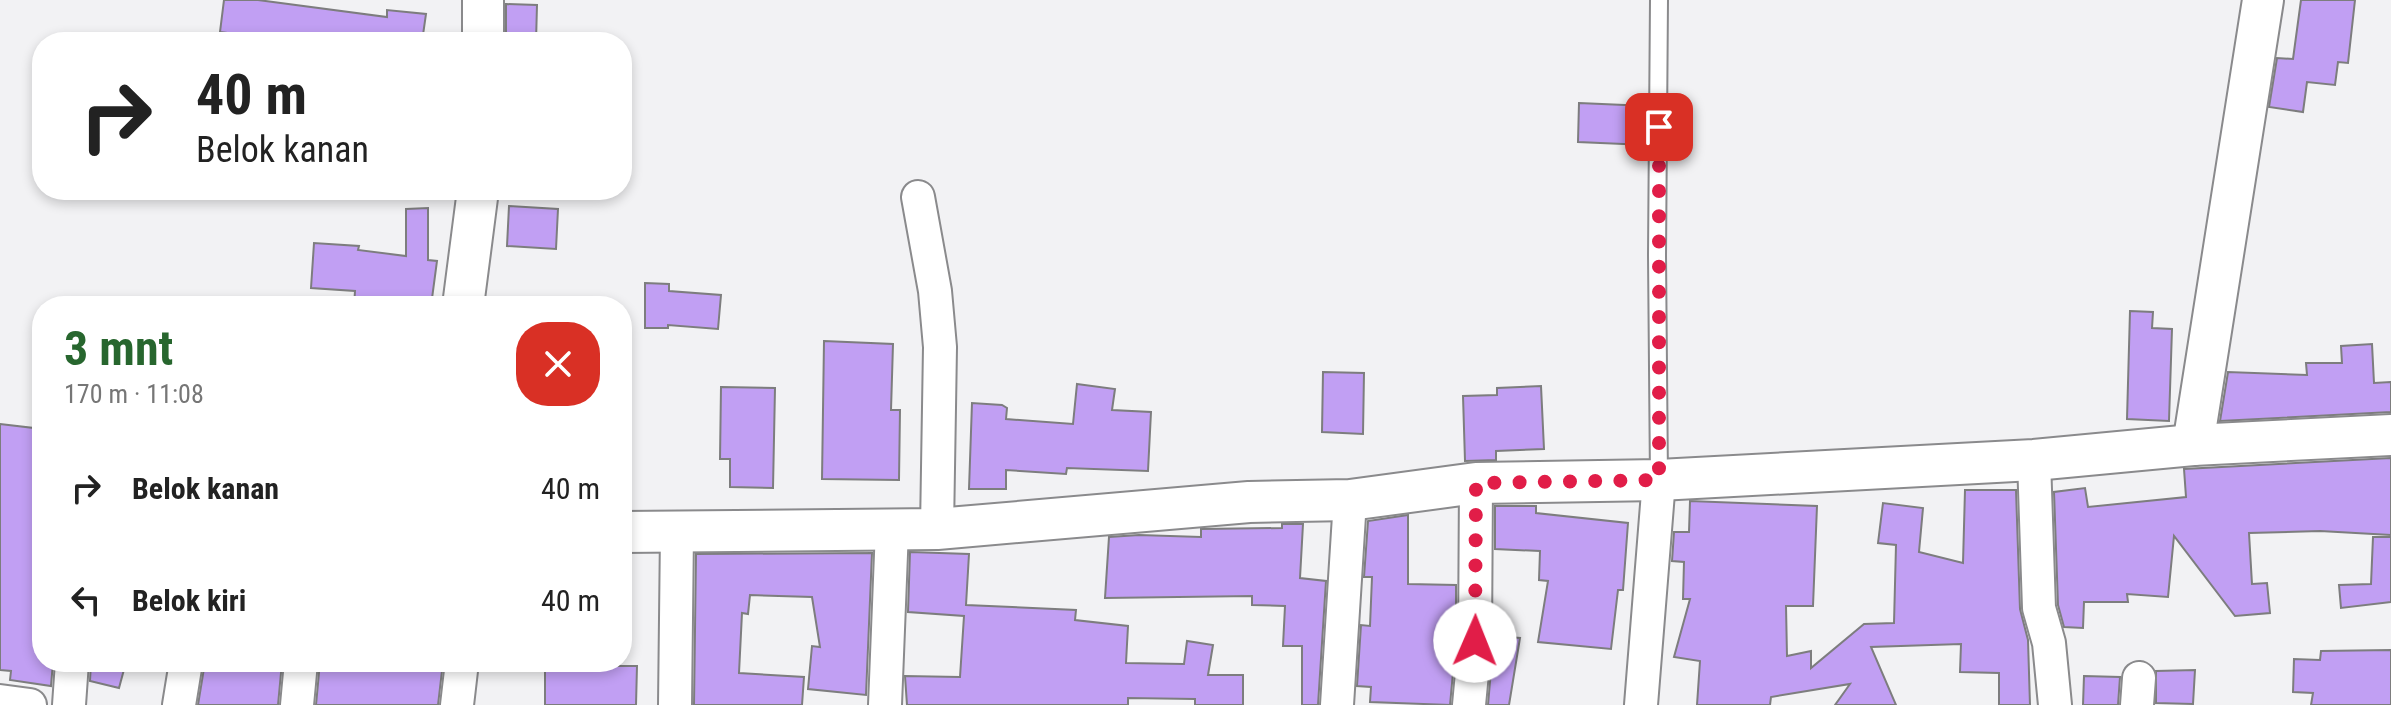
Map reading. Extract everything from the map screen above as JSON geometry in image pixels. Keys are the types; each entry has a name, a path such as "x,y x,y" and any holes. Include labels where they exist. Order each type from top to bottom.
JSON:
{"street":[{"path":"483,0 483,32"},
{"path":"2193,445 2263,0"},
{"path":"918,197 933,279 940,347 937,529"},
{"path":"464,296 477,200"},
{"path":"632,532 937,529 1249,502 1350,500 1476,483 1659,480 2034,460 2193,445 2391,435"},
{"path":"2034,460 2039,608 2049,643 2055,705"},
{"path":"1641,705 1659,480"},
{"path":"1469,705 1475,641 1476,483"},
{"path":"1337,705 1350,500"},
{"path":"885,705 892,529"},
{"path":"675,705 677,532"},
{"path":"69,705 71,672"},
{"path":"179,705 184,672"},
{"path":"297,705 300,672"},
{"path":"457,705 461,672"},
{"path":"0,701 30,705"}],"lane":[{"path":"1659,0 1659,480"}],"building":[{"path":"224,0 258,0 387,17 387,10 426,14 423,32 220,32"},
{"path":"2301,0 2355,0 2348,63 2338,62 2335,85 2307,82 2303,112 2269,107 2277,58 2293,59"},
{"path":"506,4 537,5 536,32 506,32"},
{"path":"1579,103 1647,106 1646,145 1578,142"},
{"path":"509,206 558,209 556,249 507,246"},
{"path":"428,208 428,260 437,261 432,296 355,296 355,291 311,288 314,243 359,246 358,250 406,256 406,209"},
{"path":"645,283 669,284 669,291 721,295 718,329 668,325 668,328 645,328"},
{"path":"2130,311 2153,312 2152,328 2172,329 2169,421 2127,419"},
{"path":"824,341 893,344 891,410 900,410 899,480 822,479"},
{"path":"2372,344 2374,383 2391,382 2391,412 2220,421 2228,372 2307,375 2306,363 2342,363 2341,346"},
{"path":"1323,372 1364,373 1363,434 1322,432"},
{"path":"1077,384 1115,389 1112,410 1151,412 1148,471 1067,468 1066,474 1006,470 1006,489 969,489 972,403 1002,405 1007,408 1006,419 1073,424"},
{"path":"1541,386 1544,449 1496,451 1496,460 1465,461 1463,396 1497,395 1497,388"},
{"path":"721,387 775,388 773,488 730,487 730,459 720,459"},
{"path":"0,424 32,428 32,672 52,672 51,686 10,680 11,671 0,670"},
{"path":"2391,458 2391,535 2320,531 2249,533 2252,584 2267,583 2270,613 2235,616 2174,536 2168,597 2127,594 2128,602 2084,602 2083,628 2064,627 2058,605 2054,492 2085,488 2088,507 2186,497 2184,469"},
{"path":"1965,490 2016,490 2020,609 2028,640 2030,705 1999,705 1999,673 1960,672 1961,644 1871,647 1896,705 1835,705 1850,684 1771,697 1770,705 1697,705 1700,661 1674,657 1690,599 1683,599 1684,562 1672,561 1674,532 1689,532 1690,501 1817,506 1813,606 1786,606 1787,656 1811,651 1811,668 1864,624 1894,623 1896,545 1878,543 1883,503 1923,508 1919,552 1963,563"},
{"path":"1495,506 1536,506 1536,513 1628,523 1623,590 1618,590 1611,649 1538,642 1548,581 1539,580 1540,551 1495,549"},
{"path":"1408,515 1408,584 1456,585 1456,640 1450,705 1370,702 1371,687 1357,686 1361,625 1370,626 1372,577 1364,577 1368,521"},
{"path":"1282,524 1303,524 1300,578 1326,581 1318,705 1302,705 1302,646 1283,646 1285,606 1252,605 1252,596 1105,598 1109,537 1201,537 1201,529 1282,528"},
{"path":"2373,537 2391,537 2391,602 2341,608 2339,585 2371,584"},
{"path":"910,552 969,554 966,605 1076,610 1075,620 1128,626 1126,663 1184,664 1187,641 1213,645 1208,675 1243,675 1243,705 1195,705 1195,699 1128,698 1128,705 907,705 905,676 960,677 964,616 908,612"},
{"path":"872,553 866,695 808,689 812,646 820,647 812,597 750,595 748,614 742,613 739,673 804,677 802,705 694,705 696,554"},
{"path":"1494,636 1520,638 1509,705 1488,705"},
{"path":"2391,650 2391,705 2311,705 2313,693 2293,692 2294,659 2320,660 2321,651"},
{"path":"632,666 637,666 636,705 545,705 545,672 632,672"},
{"path":"2195,670 2193,704 2156,703 2156,671"},
{"path":"90,672 123,672 119,688 90,681"},
{"path":"203,672 281,672 278,705 198,705"},
{"path":"319,672 442,672 438,705 316,705"},
{"path":"2084,676 2120,677 2118,705 2083,705"}],"route":[{"path":"1475,641 1476,483 1659,480 1659,127"}]}
